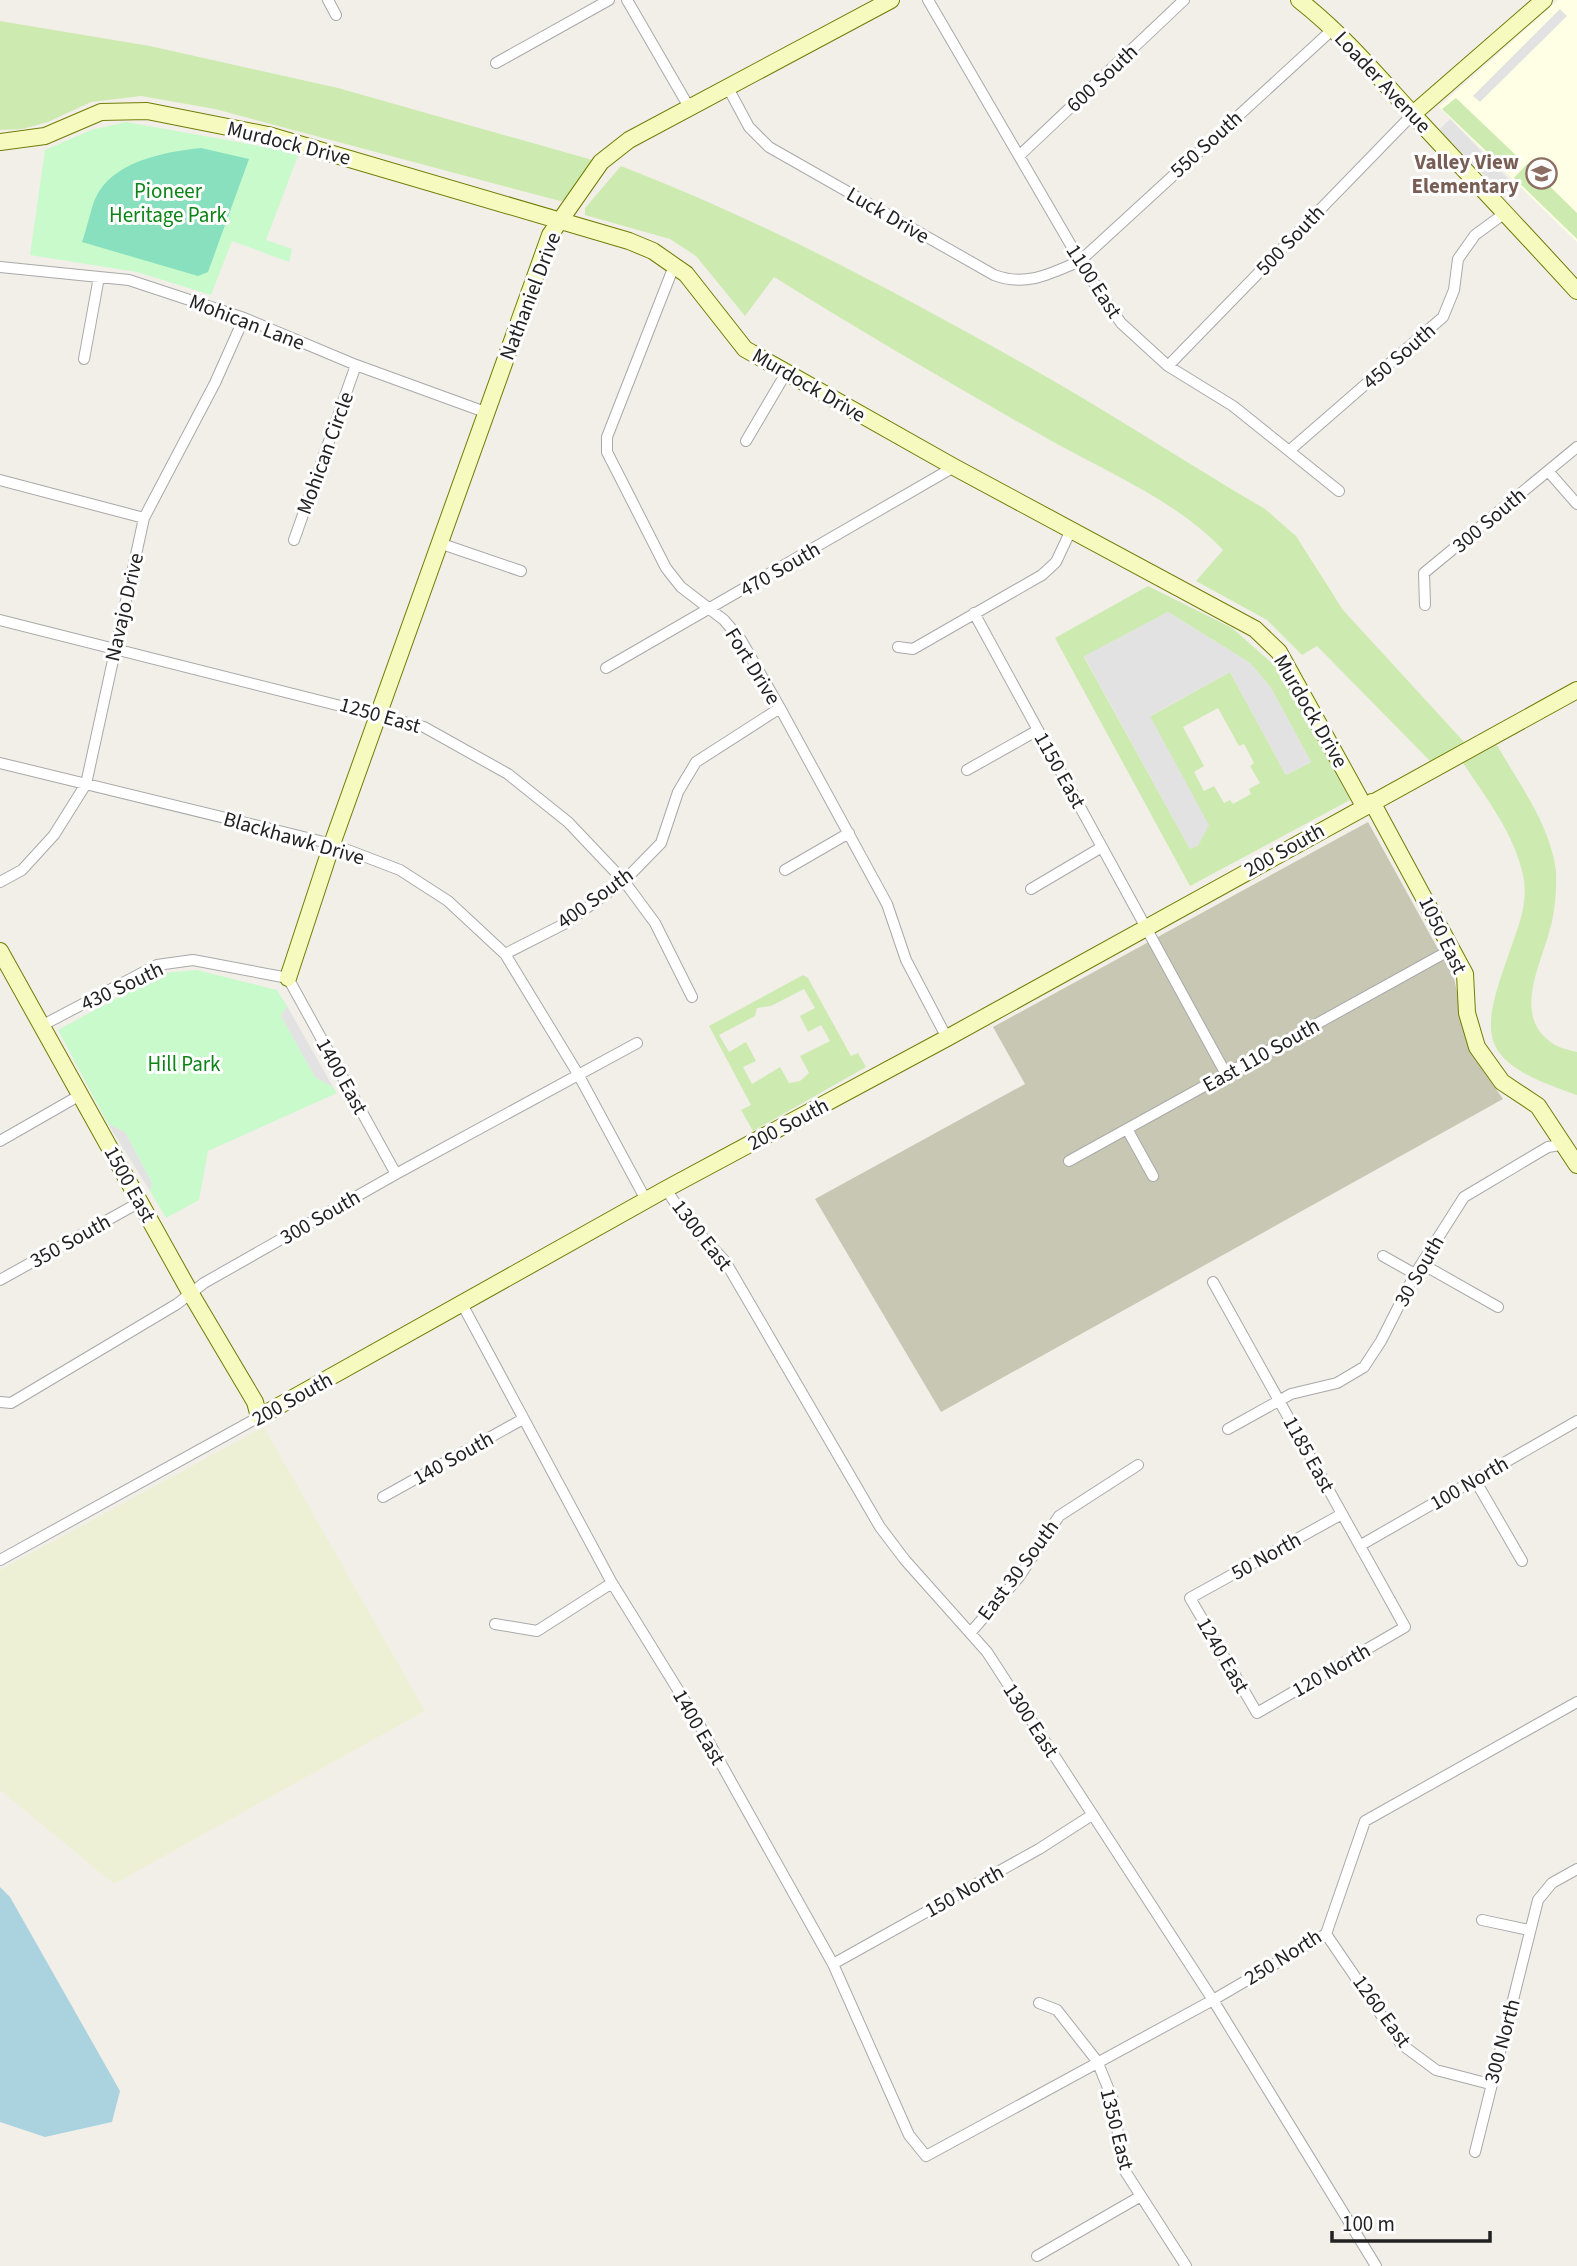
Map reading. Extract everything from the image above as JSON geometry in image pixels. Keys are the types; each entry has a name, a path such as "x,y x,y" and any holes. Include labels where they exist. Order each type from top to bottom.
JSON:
{"street":[{"path":"328,0 336,15"},
{"path":"496,62 609,0"},
{"path":"627,0 689,107"},
{"name":"Nathaniel Drive","path":"288,978 332,844 442,544 485,412 542,256 561,219 601,162 629,140 891,0"},
{"name":"1100 East","path":"928,0 1080,261 1121,323 1168,366 1233,406 1339,491"},
{"name":"600 South","path":"1019,156 1184,0"},
{"name":"Loader Avenue","path":"1299,0 1376,70 1413,114 1577,291"},
{"path":"1413,114 1544,0"},
{"name":"550 South","path":"1080,261 1333,29"},
{"name":"Luck Drive","path":"727,86 749,127 769,147 994,275 1028,280 1043,277 1080,261"},
{"name":"Murdock Drive","path":"0,142 36,139 101,112 148,111 268,135 629,241 686,274 746,349 954,467 1255,629 1279,652 1368,804"},
{"name":"500 South","path":"1168,366 1413,114"},
{"name":"450 South","path":"1290,450 1443,317 1454,290 1458,259 1475,235 1505,213"},
{"name":"Fort Drive","path":"674,266 607,437 607,452 666,568 681,587 724,620 741,640 887,904 906,960 947,1038"},
{"name":"Mohican Lane","path":"0,267 129,280 244,318 356,365 485,412"},
{"path":"84,359 99,277"},
{"name":"Navajo Drive","path":"0,882 22,870 54,835 86,785 144,519 215,383 244,318"},
{"name":"Mohican Circle","path":"294,540 356,365"},
{"path":"746,441 786,373"},
{"name":"300 South","path":"1425,605 1424,573 1577,447"},
{"name":"470 South","path":"606,668 711,610 954,467"},
{"path":"1548,471 1577,503"},
{"path":"0,480 144,519"},
{"path":"898,647 913,649 1042,575 1056,562 1071,530"},
{"path":"442,544 521,572"},
{"name":"1150 East","path":"974,614 1226,1074"},
{"name":"1250 East","path":"0,620 381,713 425,727 508,774 568,822 624,881 655,923 692,997"},
{"name":"200 South","path":"0,1560 646,1200 947,1038 1577,690"},
{"name":"400 South","path":"505,954 564,924 624,881 661,843 678,792 696,762 780,708"},
{"path":"967,770 1038,730"},
{"name":"Blackhawk Drive","path":"0,764 332,844 400,870 447,901 505,954 578,1074"},
{"name":"1050 East","path":"1368,804 1465,974 1467,1013 1477,1048 1502,1083 1538,1106 1566,1144 1577,1165"},
{"path":"785,870 849,833"},
{"path":"1031,889 1102,847"},
{"name":"East 110 South","path":"1069,1161 1452,949"},
{"name":"1500 East","path":"0,951 191,1294 255,1402 259,1417"},
{"name":"430 South","path":"43,1026 157,965 193,960 288,978"},
{"name":"1400 East","path":"288,978 396,1174"},
{"name":"300 South","path":"5,1403 396,1174 637,1042"},
{"name":"1300 East","path":"578,1074 646,1200"},
{"path":"0,1141 82,1094"},
{"path":"1127,1129 1153,1176"},
{"name":"30 South","path":"1228,1429 1280,1401 1310,1388 1337,1382 1363,1367 1381,1341 1418,1269 1464,1197 1548,1147 1566,1144"},
{"name":"1300 East","path":"666,1189 685,1218 725,1261 880,1527 905,1560 971,1632 1092,1815 1213,2000 1376,2266"},
{"name":"350 South","path":"0,1280 140,1202"},
{"path":"1383,1256 1418,1269 1498,1307"},
{"name":"1185 East","path":"1213,1282 1405,1627"},
{"name":"1400 East","path":"462,1304 612,1583 696,1719 833,1964 909,2135 926,2156"},
{"name":"140 South","path":"383,1497 523,1419"},
{"name":"100 North","path":"1360,1545 1577,1421"},
{"name":"East 30 South","path":"971,1632 1019,1577 1059,1516 1138,1465"},
{"path":"1475,1480 1522,1560"},
{"name":"50 North","path":"1190,1598 1342,1514"},
{"path":"495,1624 537,1631 612,1583"},
{"name":"1240 East","path":"1190,1598 1256,1713"},
{"name":"120 North","path":"1256,1713 1405,1627"},
{"name":"250 North","path":"926,2156 1213,2000 1326,1934 1365,1821 1577,1702"},
{"name":"150 North","path":"833,1964 1039,1849 1092,1815"},
{"name":"300 North","path":"1475,2152 1538,1900 1552,1883 1577,1869"},
{"path":"1482,1920 1529,1930"},
{"name":"1260 East","path":"1326,1934 1401,2044 1436,2070 1490,2084"},
{"name":"1350 East","path":"1039,2003 1057,2010 1097,2061 1113,2100 1123,2168 1186,2266"},
{"path":"1037,2256 1141,2196"}],"shaded area":[{"name":"Valley View Elementary","path":"1558,0 1577,0 1577,242 1439,107"},
{"path":"1560,9 1567,16 1480,102 1473,96"},
{"path":"1450,119 1519,190 1509,200 1439,130"},
{"path":"1168,612 1250,663 1271,688 1311,762 1286,775 1230,672 1150,716 1209,825 1198,846 1190,849 1084,656"},
{"path":"1368,822 1454,978 1470,1052 1503,1099 941,1412 815,1199 1025,1084 993,1027"},
{"path":"287,1006 333,1087 315,1077 281,1016"},
{"path":"108,1124 125,1132 152,1183 150,1191"},
{"path":"264,1427 425,1711 114,1884 0,1790 0,1570"}],"green space":[{"path":"0,21 150,46 338,88 596,161 570,199 560,201 215,109 141,96 91,102 48,122 22,129 0,130"},
{"path":"1456,98 1521,160 1509,173 1442,109"},
{"name":"Pioneer Heritage Park","path":"126,122 299,153 266,240 292,249 289,262 232,241 211,295 137,272 30,255 45,150 91,130"},
{"path":"201,148 249,159 208,272 198,276 82,242 95,199 103,186 114,176 140,161 171,152"},
{"path":"1527,164 1577,213 1577,239 1514,178"},
{"path":"621,166 772,231 919,306 1047,377 1265,509 1296,536 1343,610 1465,743 1431,762 1317,646 1302,655 1267,620 1196,581 1223,550 1163,502 979,400 774,277 745,316 696,256 670,239 585,215 585,208"},
{"path":"1148,586 1232,628 1279,669 1350,800 1190,886 1055,638","holes":["1168,612 1250,663 1271,688 1311,762 1286,775 1230,672 1149,717 1190,849 1084,657","1218,708 1239,746 1244,744 1254,763 1250,766 1260,783 1249,789 1251,794 1233,804 1230,800 1224,803 1214,786 1204,791 1194,772 1204,766 1183,727"]},
{"path":"1497,745 1541,821 1553,854 1556,871 1554,908 1536,974 1531,1005 1540,1032 1555,1045 1577,1052 1577,1095 1518,1070 1502,1056 1493,1041 1491,1023 1494,1001 1521,917 1524,884 1519,860 1506,830 1463,763"},
{"name":"Hill Park","path":"197,970 277,990 287,1006 281,1016 315,1077 333,1087 337,1093 208,1151 199,1200 166,1218 150,1191 152,1183 125,1132 108,1124 58,1030 163,973"},
{"path":"803,975 808,978 851,1056 858,1053 866,1067 753,1131 741,1110 751,1105 709,1026","holes":["804,989 815,1008 800,1016 808,1032 821,1025 830,1041 800,1056 809,1073 800,1081 789,1083 780,1067 752,1084 743,1067 756,1061 746,1042 729,1052 719,1035 755,1016 757,1008 771,1006"]}],"water":[{"path":"0,1887 10,1897 120,2091 112,2122 45,2137 0,2122"}],"place":[{"name":"Valley View Elementary","path":"1542,174"}]}
